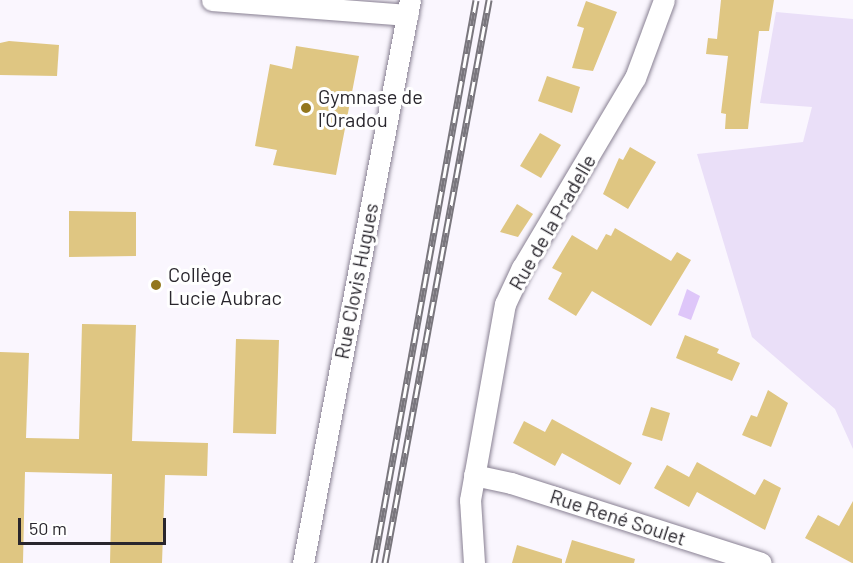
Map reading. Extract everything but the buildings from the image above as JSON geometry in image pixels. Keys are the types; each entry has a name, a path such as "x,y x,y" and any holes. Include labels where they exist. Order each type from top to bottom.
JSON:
{"street":[{"path":"212,0 409,7"},
{"name":"Rue de la Pradelle","path":"474,563 470,500 499,328 513,286 635,78 664,0"},
{"name":"Rue Clovis Hugues","path":"303,563 409,7"},
{"name":"Rue René Soulet","path":"474,475 511,483 711,555 761,563"}],"shaded area":[{"path":"776,12 853,19 853,449 835,409 752,337 697,154 803,142 812,107 760,103"},
{"path":"687,289 700,296 691,320 678,315"}],"railway":[{"path":"374,563 476,0"},
{"path":"385,563 489,0"}],"place":[{"name":"Gymnase de l'Oradou","path":"306,108"},
{"name":"Collège Lucie Aubrac","path":"156,285"}]}
